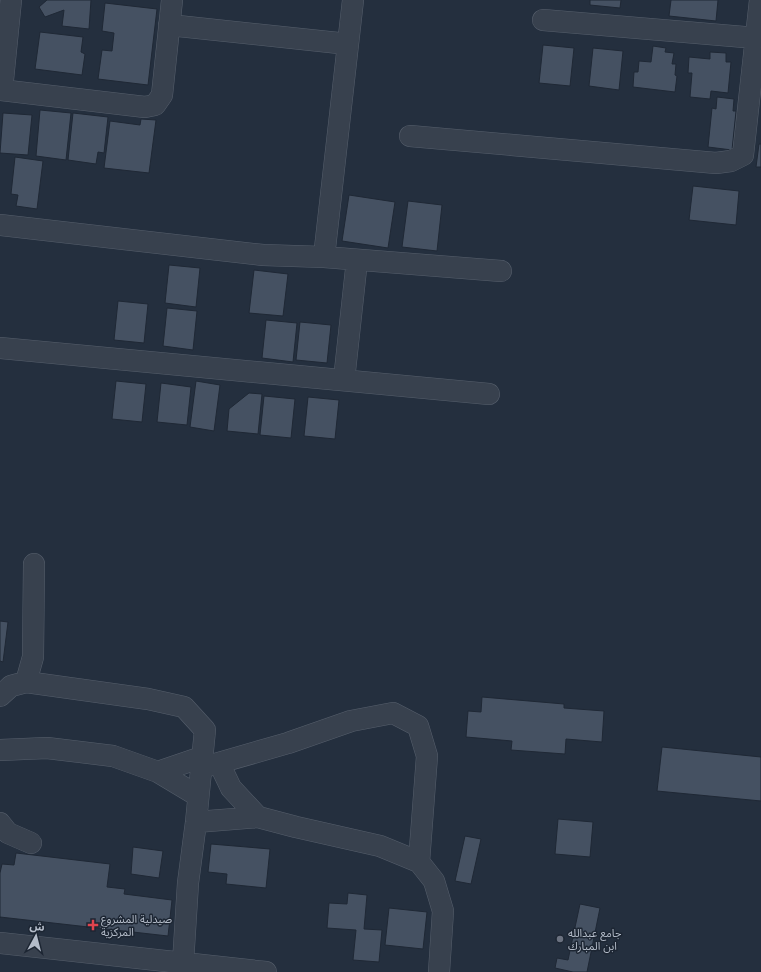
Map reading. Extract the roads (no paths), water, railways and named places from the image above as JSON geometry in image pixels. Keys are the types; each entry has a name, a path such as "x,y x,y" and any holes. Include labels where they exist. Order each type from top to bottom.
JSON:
{"street":[{"path":"12,0 1,90 145,107 156,105 162,95 172,0"},
{"path":"324,257 353,0"},
{"path":"410,136 716,163 731,161 743,155 760,0"},
{"path":"543,20 756,38"},
{"path":"169,25 348,44"},
{"path":"1,231 263,256 324,257 501,271"},
{"path":"344,380 357,260"},
{"path":"0,348 489,394"},
{"path":"26,682 32,657 34,564"},
{"path":"0,696 11,686 26,682 148,698 184,707 204,730 207,763 198,796 188,883 183,963"},
{"path":"158,772 207,763 288,743 351,721 393,713 418,726 427,756 419,862"},
{"path":"0,750 46,748 113,756 158,772 198,796"},
{"path":"207,763 258,817"},
{"path":"196,822 258,817 380,846 419,862 434,881 443,911 439,972"},
{"path":"0,823 8,833 31,843"},
{"path":"0,943 266,972"}],"place":[{"name":"صيدلية المشروع المركزية","path":"93,925"},
{"name":"جامع عبدالله ابن المبارك","path":"560,939"}]}
